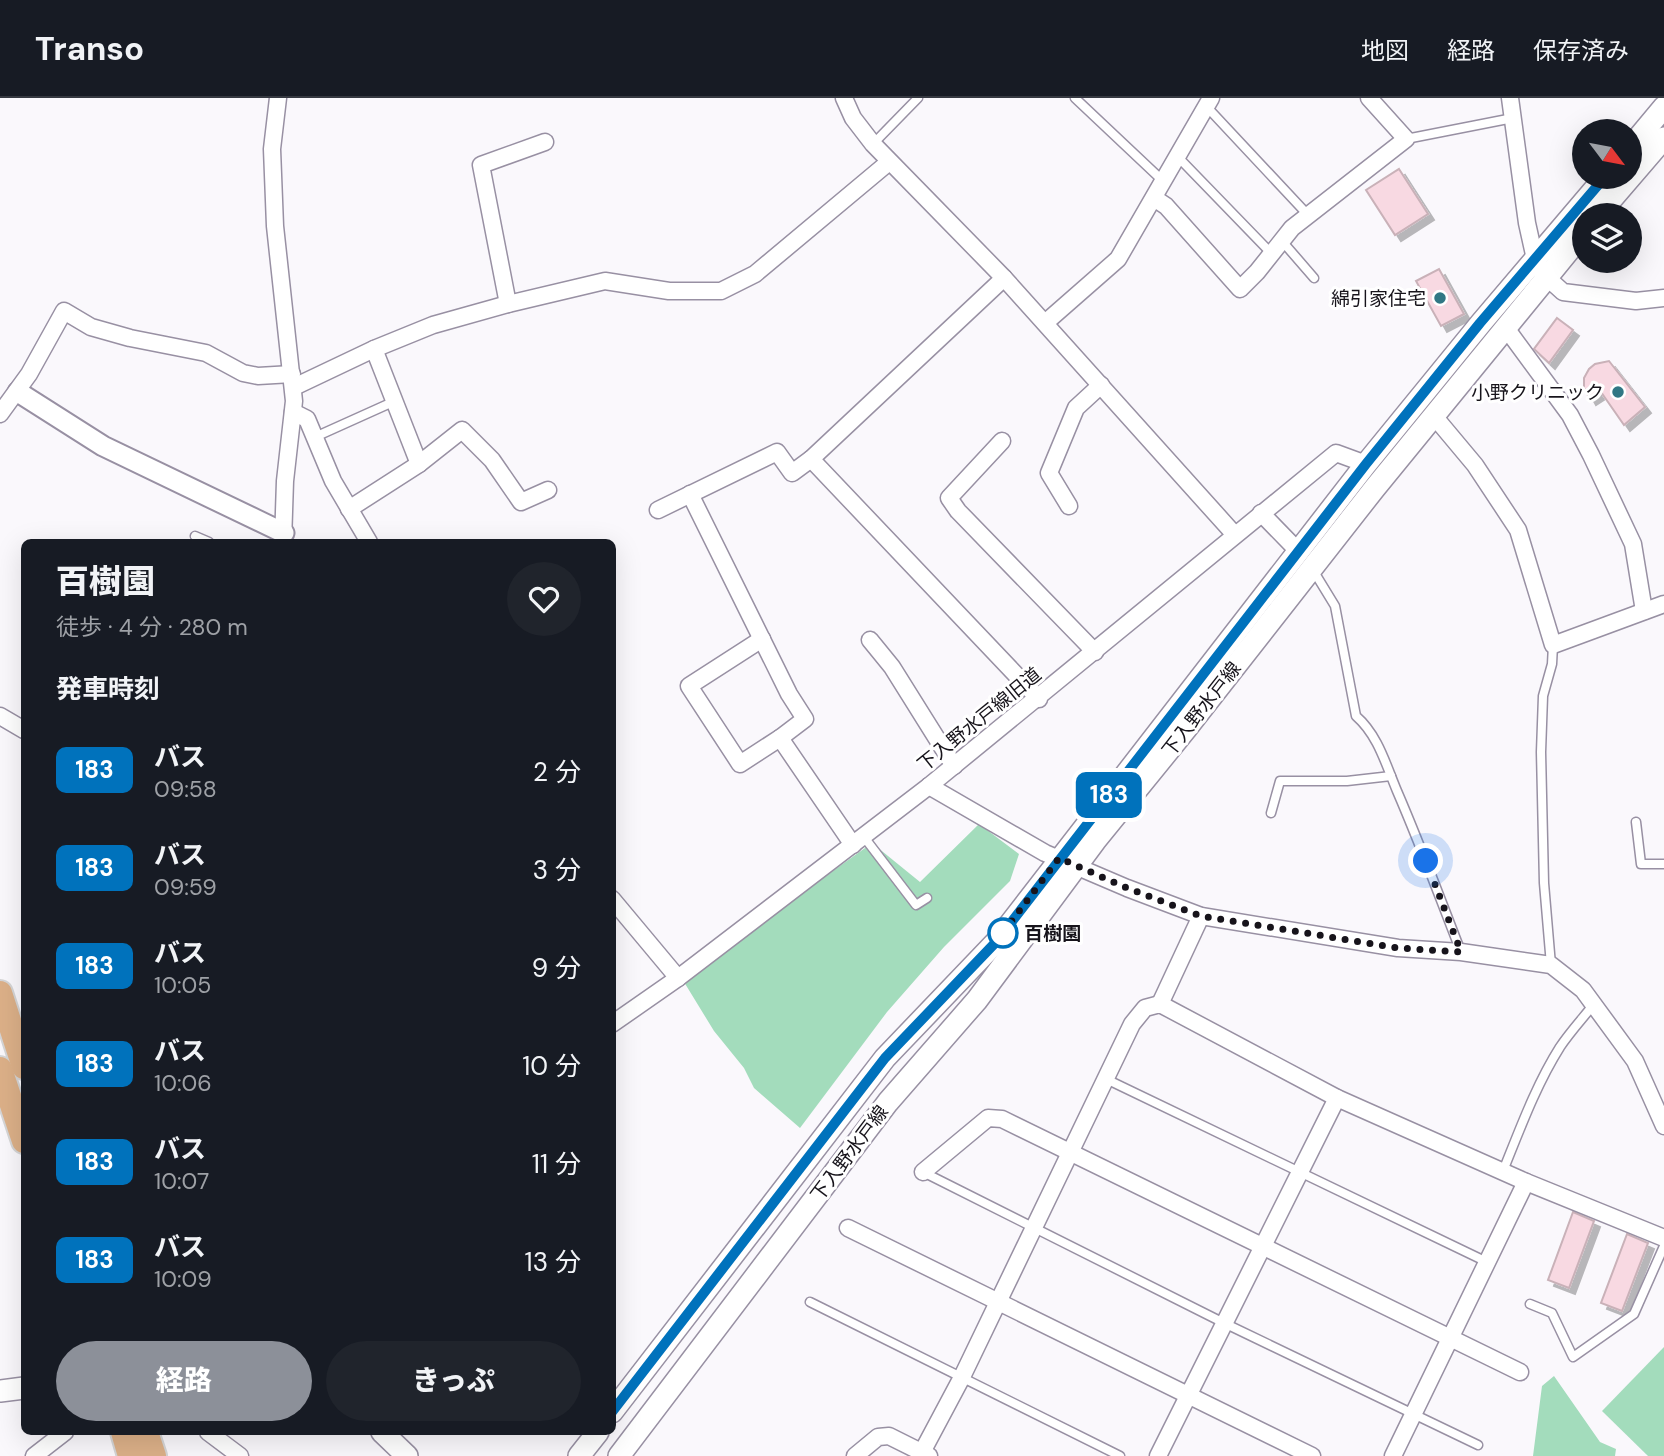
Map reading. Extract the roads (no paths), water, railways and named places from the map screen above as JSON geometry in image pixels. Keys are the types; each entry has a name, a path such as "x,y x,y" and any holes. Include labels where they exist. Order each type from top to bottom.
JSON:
{"highway":[{"path":"0,993 21,1058"},
{"path":"0,1069 21,1133"},
{"path":"124,1435 131,1456"},
{"path":"147,1435 154,1456"}],"main road":[{"path":"1642,133 1664,107"},
{"path":"1608,203 1664,138"},
{"name":"下入野水戸線","path":"616,1407 885,1058 1068,862 1305,560 1434,416 1506,328 1540,268 1596,189"},
{"name":"下入野水戸線","path":"1305,560 1366,464 1540,268 1572,242"},
{"name":"下入野水戸線","path":"619,1456 888,1102 977,1000 1068,862"},
{"path":"0,1391 21,1388"},
{"path":"385,1435 407,1456"},
{"path":"579,1456 596,1435"}],"street":[{"path":"18,392 103,446 284,538 285,481 293,412 293,380 275,213 272,149 278,98"},
{"path":"844,98 853,118 888,162 1004,278 1235,536"},
{"path":"1154,198 1166,206 1240,289 1257,272 1281,240 1308,215 1406,139 1369,98"},
{"path":"1510,98 1527,223 1540,268 1563,292 1636,301 1664,298"},
{"path":"1045,323 1118,260 1208,102"},
{"path":"508,304 481,164 544,142"},
{"path":"0,414 18,392 64,311 91,327 130,338 206,353 243,373 293,380 433,325 605,281 669,291 721,291 755,274 888,162"},
{"path":"658,510 777,452 792,473 811,459 1004,278"},
{"path":"1506,328 1570,415 1591,455 1633,544 1644,611"},
{"path":"374,348 419,464"},
{"path":"1069,506 1048,473 1076,408 1101,385"},
{"path":"293,412 307,419 333,481 367,539"},
{"path":"1434,416 1475,465 1518,530 1553,645 1664,604"},
{"path":"349,509 419,464 462,429 492,460 521,502 548,490"},
{"path":"1002,441 948,498 1095,652"},
{"name":"下入野水戸線旧道","path":"616,1021 678,978 929,786 1039,699 1336,453 1366,464"},
{"path":"811,459 1039,699"},
{"path":"690,494 762,639 789,694 805,719 740,764 689,686 762,639"},
{"path":"1261,513 1305,560"},
{"path":"870,640 892,667 954,766"},
{"path":"0,716 21,728"},
{"path":"780,738 858,841"},
{"path":"929,786 1045,853 1201,916 1398,948 1461,952 1551,965 1576,983 1635,1060 1664,1126"},
{"path":"616,903 678,978"},
{"path":"1160,1004 1201,916"},
{"path":"855,1456 878,1437 889,1436 924,1455 1132,1024 1145,1008 1160,1004 1337,1098 1526,1182 1664,1238"},
{"path":"1158,1456 1337,1098"},
{"path":"923,1172 988,1118 1002,1119 1520,1372"},
{"path":"1393,1456 1526,1182"},
{"path":"848,1228 1312,1456"},
{"path":"34,1456 61,1435"},
{"path":"212,1435 240,1456"}],"lane":[{"path":"873,144 918,98"},
{"path":"1074,98 1163,181"},
{"path":"1208,102 1308,215"},
{"path":"1406,139 1513,118"},
{"path":"1177,156 1271,253"},
{"path":"1281,240 1314,278"},
{"path":"314,438 395,401"},
{"path":"195,536 202,539"},
{"path":"1305,560 1326,587 1335,606 1356,716 1365,723 1378,745 1461,952"},
{"path":"1551,965 1544,883 1541,752 1543,696 1552,664 1553,645"},
{"path":"1271,813 1279,781 1346,781 1391,776"},
{"path":"1636,822 1642,864 1664,864"},
{"path":"858,841 916,905 927,898"},
{"path":"1503,1171 1531,1104 1557,1054 1594,1004"},
{"path":"1106,1079 1487,1262"},
{"path":"923,1172 1224,1323 1478,1445"},
{"path":"1530,1304 1552,1313 1573,1357 1634,1314 1664,1246"},
{"path":"810,1302 1121,1456"}],"place":[{"name":"綿引家住宅","path":"1440,298"},
{"name":"小野クリニック","path":"1618,392"},
{"name":"百樹園","path":"1003,933"}]}
